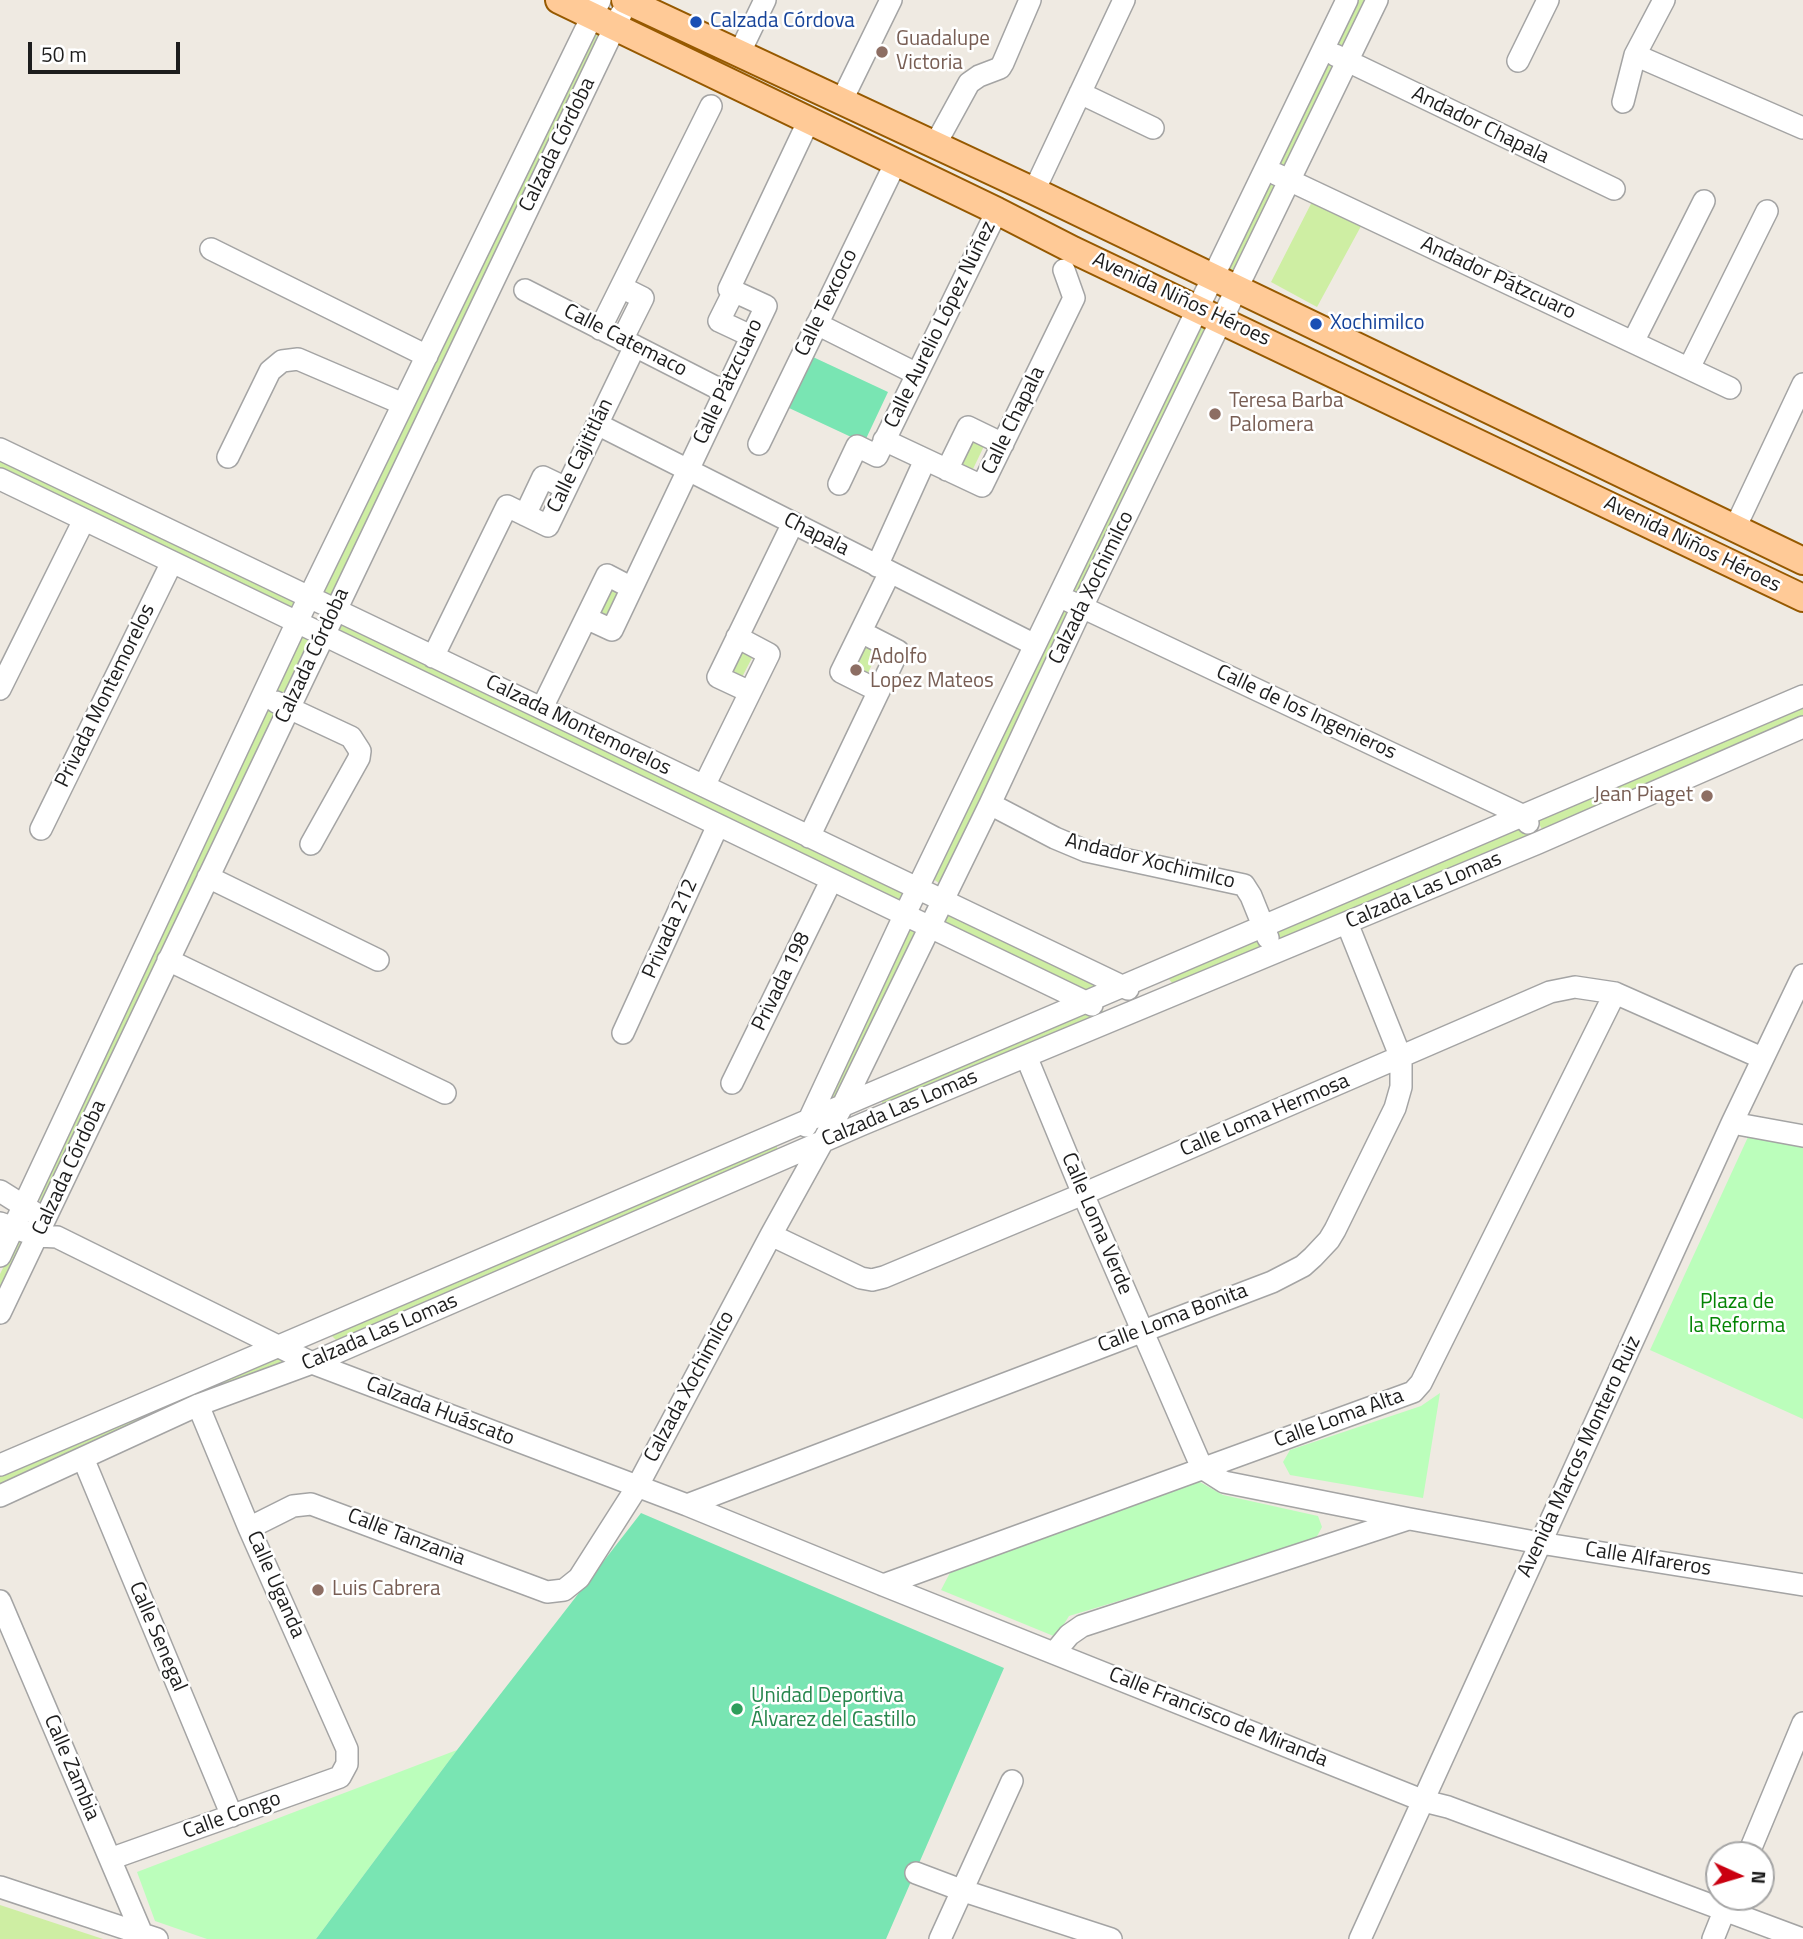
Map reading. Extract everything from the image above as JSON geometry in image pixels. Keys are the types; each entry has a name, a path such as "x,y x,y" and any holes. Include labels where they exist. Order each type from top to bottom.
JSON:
{"main road":[{"name":"Avenida Niños Héroes","path":"559,0 603,14 809,120 1073,250 1803,598"},
{"name":"Avenida Niños Héroes","path":"627,0 1213,276 1803,561"}],"street":[{"name":"Calzada Córdoba","path":"0,1256 7,1225 24,1207 297,622 460,288 603,14 627,0"},
{"path":"739,54 765,0"},
{"path":"841,102 891,0"},
{"path":"935,145 968,83 1000,68 1030,0"},
{"path":"1034,191 1124,0"},
{"name":"Calzada Xochimilco","path":"564,1590 579,1578 637,1487 844,1105 1082,607 1210,313 1213,276 1346,0"},
{"name":"Calzada Xochimilco","path":"806,1176 800,1152 807,1120 917,888 1035,645 1210,313 1237,288 1377,0"},
{"path":"1518,61 1548,0"},
{"path":"1623,102 1635,55 1664,0"},
{"name":"Calzada Córdoba","path":"0,1313 47,1231 168,960 484,300 603,14"},
{"name":"Andador Chapala","path":"1324,48 1347,62 1614,189"},
{"path":"1635,55 1803,128"},
{"path":"1080,93 1153,128"},
{"path":"600,329 711,107"},
{"name":"Calle Pátzcuaro","path":"586,618 612,630 766,306 729,289 809,120"},
{"name":"Calle Texcoco","path":"759,444 896,162"},
{"name":"Andador Pátzcuaro","path":"1265,169 1730,388"},
{"path":"1633,342 1704,201"},
{"name":"Calle Aurelio López Núñez","path":"884,440 997,211"},
{"path":"1689,368 1767,211"},
{"path":"211,249 427,356"},
{"name":"Calle Chapala","path":"884,440 982,486 1074,298 1064,270"},
{"name":"Calle Cajititlán","path":"433,657 507,506 548,526 597,424 629,343 643,298 621,287"},
{"path":"460,288 484,300"},
{"name":"Calle Catemaco","path":"525,290 725,392"},
{"path":"734,291 719,321 751,336"},
{"path":"817,324 917,374"},
{"path":"228,457 270,371 282,361 298,359 404,404"},
{"path":"1735,528 1803,384"},
{"name":"Chapala","path":"597,424 1035,645"},
{"path":"947,470 968,427 1003,444"},
{"path":"839,484 857,446 877,456 884,440"},
{"name":"Calzada Montemorelos","path":"0,449 1156,1002"},
{"path":"879,691 841,672 861,632 925,460"},
{"name":"Calzada Montemorelos","path":"0,479 1118,1018"},
{"path":"0,689 6,662 84,520"},
{"path":"750,692 718,677 793,523"},
{"name":"Privada Montemorelos","path":"41,829 172,562"},
{"path":"542,708 607,576 632,588"},
{"name":"Calle de los Ingenieros","path":"1060,596 1524,816"},
{"path":"809,837 898,650 861,632"},
{"path":"704,786 769,654 737,637"},
{"path":"452,697 464,671"},
{"path":"264,693 288,709 351,737 360,751 359,758 311,844"},
{"name":"Calzada Las Lomas","path":"0,1465 1803,696"},
{"name":"Calzada Las Lomas","path":"0,1496 198,1405 312,1363 1026,1056 1538,843 1803,727"},
{"path":"637,786 649,760"},
{"name":"Andador Xochimilco","path":"990,804 1055,838 1086,850 1244,885 1275,953"},
{"path":"1524,816 1538,843"},
{"name":"Privada 212","path":"624,1034 719,825"},
{"path":"208,877 378,960"},
{"name":"Privada 198","path":"732,1083 831,881"},
{"path":"167,902 191,912"},
{"name":"Calle Loma Bonita","path":"687,1505 1272,1282 1303,1266 1321,1249 1335,1230 1395,1108 1401,1087 1401,1058 1346,923"},
{"path":"168,960 445,1093"},
{"name":"Avenida Marcos Montero Ruiz","path":"1360,1939 1762,1058 1803,975"},
{"name":"Calle Loma Hermosa","path":"771,1236 861,1278 872,1280 884,1277 1550,992 1576,987 1615,993 1762,1058"},
{"name":"Calle Loma Alta","path":"883,1586 1401,1398 1418,1388 1615,993"},
{"name":"Calle Loma Verde","path":"1026,1056 1202,1468"},
{"path":"1732,1124 1803,1136"},
{"name":"Calzada Huáscato","path":"0,1191 24,1207 47,1231"},
{"name":"Calzada Huáscato","path":"7,1225 47,1231 312,1363 637,1487"},
{"name":"Calle Uganda","path":"198,1405 249,1528 348,1749 347,1764"},
{"name":"Calle Senegal","path":"83,1458 232,1816"},
{"name":"Calle Alfareros","path":"1202,1468 1224,1482 1410,1519 1540,1543 1803,1585"},
{"name":"Calle Francisco de Miranda","path":"637,1487 1424,1801 1705,1896"},
{"name":"Calle Tanzania","path":"249,1528 293,1506 319,1505 547,1592 564,1590"},
{"name":"Calle Alfareros","path":"1055,1652 1069,1634 1082,1626 1410,1519"},
{"name":"Calle Zambia","path":"0,1601 110,1859 150,1936"},
{"path":"1754,1841 1803,1723"},
{"name":"Calle Congo","path":"110,1859 340,1777 347,1764"},
{"path":"940,1939 1012,1781"},
{"path":"916,1873 1056,1931 1111,1939"},
{"path":"0,1886 150,1936"},
{"path":"1713,1939 1725,1911"},
{"name":"Calle Francisco de Miranda","path":"1743,1911 1802,1939"}],"green space":[{"path":"1353,0 1372,0 1236,276 1224,271"},
{"path":"598,19 613,31 335,610 310,598 297,622 0,475 0,449 310,597"},
{"path":"1316,194 1366,217 1317,307 1271,282"},
{"path":"1202,317 1222,319 947,889 932,878"},
{"path":"813,357 888,392 864,443 789,408"},
{"path":"972,438 985,444 973,469 960,463"},
{"path":"608,586 621,593 609,618 595,611"},
{"path":"342,619 909,888 901,906 334,636"},
{"path":"297,622 323,635 48,1203 34,1199"},
{"path":"866,643 879,650 867,675 854,668"},
{"path":"739,649 753,656 740,681 727,674"},
{"path":"1803,698 1803,723 1548,839 1536,819"},
{"path":"1524,816 1535,837 1282,950 1272,930"},
{"path":"948,903 1107,986 1086,994 932,921"},
{"path":"907,925 919,931 843,1105 825,1105"},
{"path":"1264,927 1275,953 1175,986 1166,976"},
{"path":"1085,1002 1110,1014 883,1109 881,1096"},
{"name":"Plaza de la Reforma","path":"1748,1137 1803,1146 1803,1419 1650,1350"},
{"path":"775,1142 780,1155 340,1344 330,1334"},
{"path":"19,1236 35,1241 0,1309 0,1274"},
{"path":"277,1347 303,1360 0,1491 0,1470"},
{"path":"1440,1393 1423,1498 1290,1475 1283,1462 1290,1450 1421,1406"},
{"path":"1198,1481 1223,1495 1318,1516 1322,1527 1314,1542 1069,1616 1056,1637 941,1590 953,1567"},
{"name":"Unidad Deportiva Álvarez del Castillo","path":"641,1513 1004,1668 886,1939 316,1939 457,1750"},
{"path":"457,1750 316,1939 207,1939 155,1921 137,1872"},
{"path":"0,1905 103,1939 0,1939"}],"place":[{"name":"Calzada Córdova","path":"696,22"},
{"name":"Guadalupe Victoria","path":"882,52"},
{"name":"Xochimilco","path":"1316,324"},
{"name":"Teresa Barba Palomera","path":"1215,414"},
{"name":"Adolfo Lopez Mateos","path":"856,670"},
{"name":"Jean Piaget","path":"1707,796"},
{"name":"Luis Cabrera","path":"318,1590"},
{"name":"Unidad Deportiva Álvarez del Castillo","path":"737,1709"}]}
